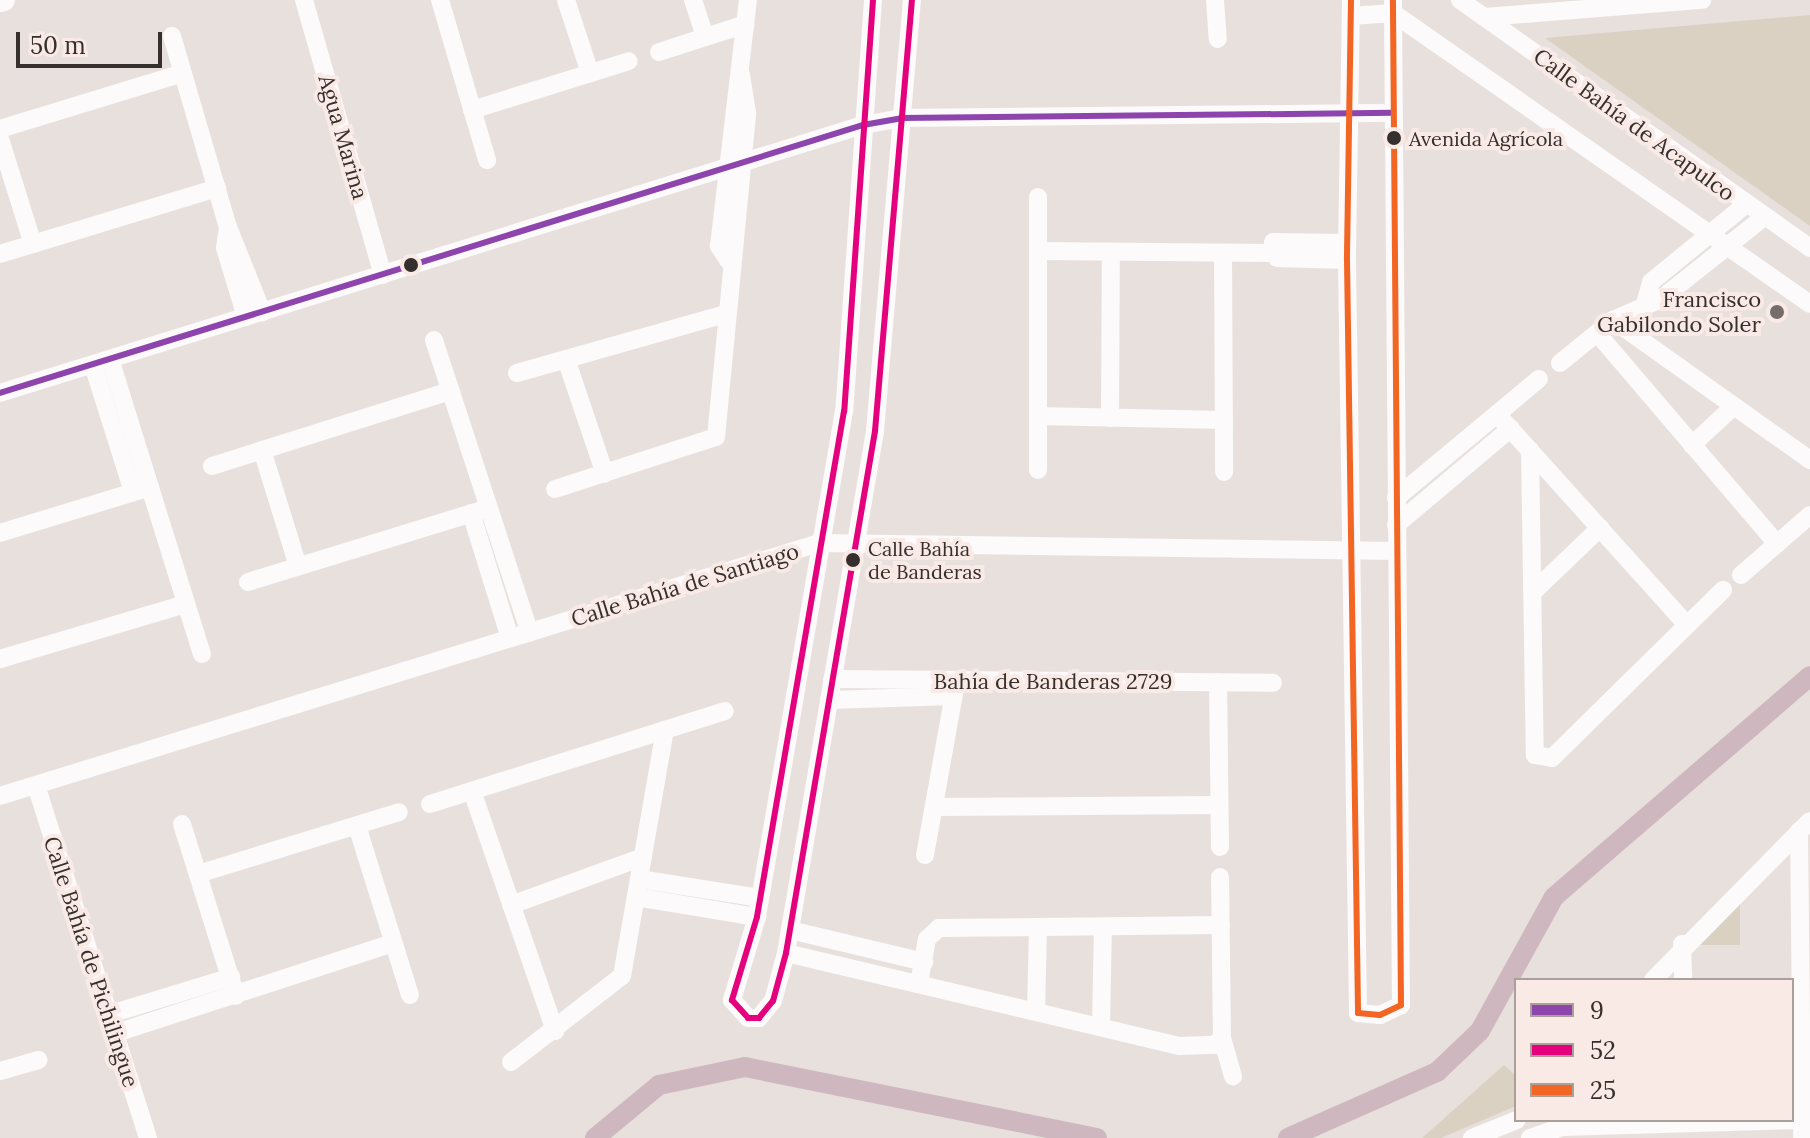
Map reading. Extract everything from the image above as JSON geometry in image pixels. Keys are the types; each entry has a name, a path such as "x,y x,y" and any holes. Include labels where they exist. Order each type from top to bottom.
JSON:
{"street":[{"name":"Agua Marina","path":"304,0 383,275"},
{"path":"440,0 487,160"},
{"path":"566,0 590,73"},
{"path":"693,0 705,37"},
{"path":"555,489 716,437 728,260 719,246 734,166 733,91 741,74 748,0"},
{"path":"873,0 844,411 758,907 732,1000 738,1011 759,1018 766,1010 786,953 875,431 912,0"},
{"path":"1215,0 1218,39"},
{"name":"Calle Bahía de Acapulco","path":"1460,0 1745,205 1810,248"},
{"path":"1484,17 1702,0"},
{"path":"1393,6 1401,1005 1380,1015 1358,1013 1347,252 1351,8 1393,6"},
{"name":"Calle Bahía de Acapulco","path":"1393,6 1726,247 1810,304"},
{"path":"659,52 746,24"},
{"path":"172,36 228,227 225,248 254,315"},
{"path":"472,110 629,61"},
{"path":"0,129 183,73"},
{"path":"0,393 863,125 901,118 1393,113"},
{"path":"0,139 33,244"},
{"path":"0,254 217,188"},
{"path":"1038,197 1038,470"},
{"path":"1646,300 1651,282 1745,205"},
{"path":"1560,363 1613,320 1646,300 1661,299 1764,217"},
{"path":"1038,251 1282,253 1273,242 1347,252"},
{"path":"1110,418 1111,252"},
{"path":"1223,253 1224,472"},
{"path":"517,373 726,314"},
{"path":"1613,320 1810,460"},
{"path":"1597,333 1777,544"},
{"path":"434,340 450,391 510,638"},
{"path":"566,359 605,474"},
{"path":"102,362 142,490 202,654"},
{"path":"1396,498 1539,379"},
{"path":"212,466 450,391"},
{"path":"1692,445 1734,406"},
{"path":"1497,414 1685,623"},
{"path":"1038,416 1224,420"},
{"path":"1396,525 1511,428"},
{"path":"262,450 298,566"},
{"path":"1530,450 1532,747 1542,760 1723,590"},
{"path":"0,533 142,490"},
{"path":"248,582 478,511"},
{"path":"478,511 530,633"},
{"path":"1741,575 1810,515"},
{"path":"1533,592 1600,528"},
{"name":"Calle Bahía de Santiago","path":"0,796 819,543 855,546 1396,551"},
{"path":"0,659 186,604"},
{"name":"Bahía de Banderas 2729","path":"832,679 954,689 1273,683"},
{"path":"1218,682 1220,847"},
{"path":"829,700 954,689 925,855"},
{"path":"430,804 725,711"},
{"path":"511,1062 618,984 665,730"},
{"name":"Calle Bahía de Pichilingue","path":"36,785 148,1138"},
{"path":"472,791 555,1031"},
{"path":"934,807 1219,805"},
{"path":"198,874 399,812"},
{"path":"182,824 236,996"},
{"path":"357,826 410,995"},
{"path":"1655,978 1682,944 1805,826"},
{"path":"1530,1138 1560,1124 1684,1122 1802,1129 1805,826"},
{"path":"511,905 643,857"},
{"path":"1220,877 1222,1038 1233,1076"},
{"path":"638,888 758,907"},
{"path":"919,983 927,939 939,928 1221,925"},
{"path":"1036,1011 1038,927"},
{"path":"1101,1027 1103,927"},
{"path":"790,930 924,962"},
{"path":"113,1034 393,943"},
{"path":"1682,944 1683,978"},
{"path":"786,953 1179,1046 1222,1038"},
{"path":"107,1015 231,977"},
{"path":"0,1071 38,1060"},
{"path":"1472,1138 1514,1121"}],"shaded area":[{"path":"1810,15 1810,226 1545,38"},
{"path":"1740,901 1740,945 1696,945"},
{"path":"1504,1065 1514,1074 1514,1107 1441,1138 1422,1138"}],"waterway":[{"path":"1288,1138 1437,1072 1480,1031 1554,897 1810,676"},
{"path":"595,1138 659,1085 745,1067 1097,1138"}],"transit line":[{"name":"52","path":"873,0 844,411 757,917 732,1000 748,1018 759,1018 773,1001 786,953 875,431 912,0"},
{"name":"25","path":"1351,0 1347,260 1358,1013 1380,1015 1401,1005 1393,0"},
{"name":"9","path":"0,393 863,125 901,118 1393,113"}],"place":[{"name":"Avenida Agrícola","path":"1394,138"},
{"name":"Francisco Gabilondo Soler","path":"1777,312"},
{"name":"Calle Bahía de Banderas","path":"853,560"}]}
